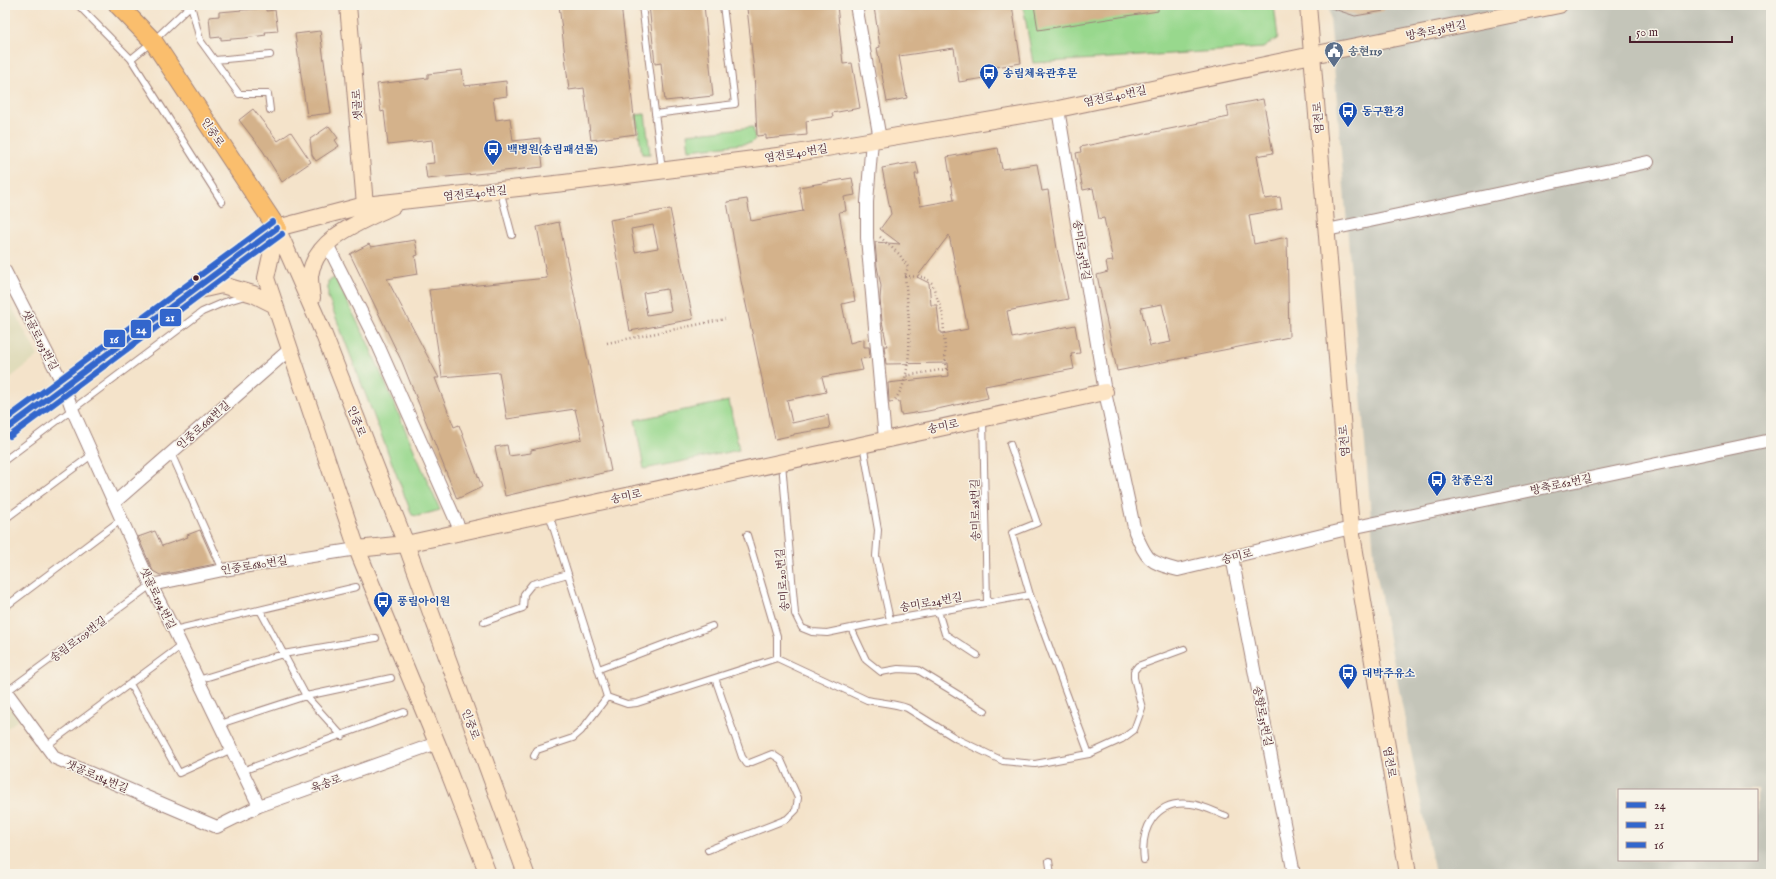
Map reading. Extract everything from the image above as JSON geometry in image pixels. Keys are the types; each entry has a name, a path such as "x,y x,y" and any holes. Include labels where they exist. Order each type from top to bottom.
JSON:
{"main road":[{"name":"인중로","path":"118,5 153,42 277,228"},
{"path":"5,430 277,228"}],"street":[{"name":"샛골로","path":"348,5 365,205"},
{"path":"856,5 876,140 867,202 867,238 885,439"},
{"name":"염전로","path":"1308,5 1351,528 1408,874"},
{"name":"방축로38번길","path":"1312,55 1559,5"},
{"name":"염전로40번길","path":"277,228 365,205 785,155 876,140 1058,109 1312,55"},
{"name":"송미로35번길","path":"1058,109 1105,392"},
{"path":"1327,230 1648,162"},
{"path":"312,309 310,275 318,253 327,244 351,227 402,201"},
{"path":"277,228 266,278 357,549 437,743 488,874"},
{"name":"인중로","path":"277,228 312,309 406,544 526,874"},
{"path":"327,244 378,345 461,532"},
{"name":"샛골로193번길","path":"5,271 64,386"},
{"path":"191,292 222,285 253,294 275,305"},
{"name":"인중로668번길","path":"115,502 290,349"},
{"name":"샛골로194번길","path":"64,386 72,409 151,585 259,806"},
{"name":"송미로","path":"357,549 406,544 1105,392 1135,532 1144,553 1156,564 1178,570 1351,528"},
{"name":"방축로62번길","path":"1351,528 1771,440"},
{"name":"인중로680번길","path":"151,585 223,570 357,549"},
{"name":"송향로35번길","path":"1232,557 1294,874"},
{"name":"샛골로184번길","path":"6,692 55,758 217,827"},
{"name":"육송로","path":"217,827 259,806 437,743"}],"lane":[{"path":"78,5 131,58 222,202"},
{"path":"131,58 153,42 191,5 200,40 239,94 268,94 270,110"},
{"path":"642,5 662,170"},
{"path":"655,114 735,104 723,5"},
{"path":"215,60 270,55"},
{"path":"500,190 512,235"},
{"path":"5,460 202,312 225,302 253,294"},
{"name":"송미로28번길","path":"983,418 987,602"},
{"name":"송미로24번길","path":"863,444 878,530 876,556 890,620 987,602 1030,596"},
{"path":"1010,444 1037,523 1012,533 1030,596 1089,754"},
{"path":"171,453 223,570"},
{"path":"5,519 93,454"},
{"name":"송미로20번길","path":"782,462 795,614 802,628 812,632 827,633 890,620"},
{"path":"549,512 608,697"},
{"path":"5,607 122,519"},
{"path":"748,535 777,636 777,658"},
{"path":"484,622 523,608 524,594 532,584 568,574"},
{"name":"송림로109번길","path":"6,692 151,585"},
{"path":"174,630 356,587"},
{"path":"260,610 306,696 342,736"},
{"path":"938,611 945,634 977,655"},
{"path":"599,669 712,626"},
{"path":"851,628 866,660 881,672 898,669 918,670 986,712"},
{"path":"198,680 283,654 376,638"},
{"path":"46,746 182,646"},
{"path":"608,697 627,704 637,703 777,658 867,700 907,708 956,739 1003,761 1035,764 1089,754 1122,739 1134,730 1142,708 1134,678 1134,670 1138,666 1184,648"},
{"path":"220,724 306,696 391,678"},
{"path":"708,850 788,819 796,810 798,798 781,760 772,754 747,764 742,757 715,678"},
{"path":"130,684 179,773 232,750"},
{"path":"534,756 537,750 573,738 581,731 608,697"},
{"path":"242,771 342,736 404,712"},
{"path":"1144,860 1143,848 1146,827 1159,811 1172,804 1192,804 1226,816"},
{"path":"1049,861 1051,874"}],"path":[{"path":"867,238 880,237 898,254 908,267 905,276 909,336 908,363 903,386 882,418"},
{"path":"905,276 924,277 932,283 944,315 946,368 905,376"},
{"path":"607,343 725,319"}],"shaded area":[{"path":"1329,5 1771,5 1771,874 1435,874 1375,566"},
{"path":"5,294 38,356 5,382"},
{"path":"5,701 19,719 5,730"}],"green space":[{"path":"1023,5 1274,5 1278,38 1263,48 1033,63"},
{"path":"645,114 650,154 642,154 636,115"},
{"path":"753,127 755,139 751,143 689,150 687,134"},
{"path":"335,278 367,341 440,510 418,516 412,515 328,297 328,281"},
{"path":"729,401 739,450 644,469 635,420"}],"building":[{"path":"559,5 621,5 636,134 591,140 584,88 569,90"},
{"path":"649,5 704,5 713,96 665,101 661,63 655,64"},
{"path":"777,5 837,5 843,64 852,63 860,108 832,113 833,117 806,121 807,135 766,139 766,135 757,136 754,71 747,8"},
{"path":"890,5 1012,5 1021,63 990,68 991,77 959,82 954,48 899,56 907,98 887,102 877,48 880,47 874,7"},
{"path":"1034,5 1158,5 1158,11 1038,30"},
{"path":"1329,5 1384,5 1384,11 1355,16 1328,7"},
{"path":"266,8 266,11 275,10 278,31 265,32 266,35 244,38 221,40 221,37 211,38 209,17 219,16 219,12"},
{"path":"320,31 331,113 307,116 295,34"},
{"path":"462,70 464,86 506,81 507,96 493,98 496,120 510,118 513,141 540,138 543,167 427,179 425,164 434,163 432,140 388,145 384,111 381,112 377,84 428,78 428,74"},
{"path":"1263,99 1273,153 1257,156 1265,199 1280,197 1282,209 1249,215 1254,244 1287,237 1289,337 1117,371 1097,275 1108,272 1106,262 1113,261 1104,218 1099,219 1093,188 1083,190 1076,153 1081,152 1080,147 1229,117 1227,106","holes":["1162,304 1171,342 1150,346 1141,308"]},
{"path":"253,109 278,141 291,132 311,162 282,182 263,151 239,120"},
{"path":"329,126 338,138 335,140 339,146 316,161 312,155 310,139"},
{"path":"998,148 1002,169 1037,164 1042,191 1048,190 1057,249 1068,299 1007,311 1012,338 1075,325 1080,353 1071,354 1074,369 985,386 988,398 928,411 901,415 899,401 889,402 888,383 949,376 948,363 886,364 884,346 887,346 882,321 880,299 881,286 877,266 875,242 900,244 880,229 891,214 882,168 916,162 919,174 915,174 920,206 954,200 947,157","holes":["949,235 968,329 942,334 942,332 940,332 937,305 931,305 929,283 917,277"]},
{"path":"852,178 855,195 844,197 846,211 839,212 855,301 842,304 850,343 864,339 864,347 869,347 870,357 860,359 863,370 822,377 826,392 787,400 792,423 828,415 830,428 775,439 741,281 727,202 747,199 751,221 803,211 799,187"},
{"path":"670,209 693,319 630,331 610,220","holes":["653,225 658,248 635,252 631,229","667,289 671,311 647,315 643,293"]},
{"path":"559,222 611,471 505,496 495,447 507,445 509,456 531,453 531,450 582,439 575,409 507,419 499,372 442,377 429,290 547,278 537,227"},
{"path":"415,240 418,255 415,256 418,274 387,279 439,378 435,378 454,427 459,425 482,487 457,499 402,362 350,254 369,244 371,247"},
{"path":"200,530 215,564 160,575 153,571 138,537 155,531 162,546 188,537 187,535"}],"transit line":[{"name":"16","path":"5,420 272,222"},
{"name":"24","path":"5,430 277,228"},
{"name":"21","path":"10,436 282,234"}],"place":[{"name":"송현119","path":"1334,68"},
{"name":"송림체육관후문","path":"989,90"},
{"name":"동구환경","path":"1348,128"},
{"name":"백병원(송림패션몰)","path":"493,166"},
{"name":"참좋은집","path":"1437,497"},
{"name":"풍림아이원","path":"383,618"},
{"name":"대박주유소","path":"1348,690"}]}
